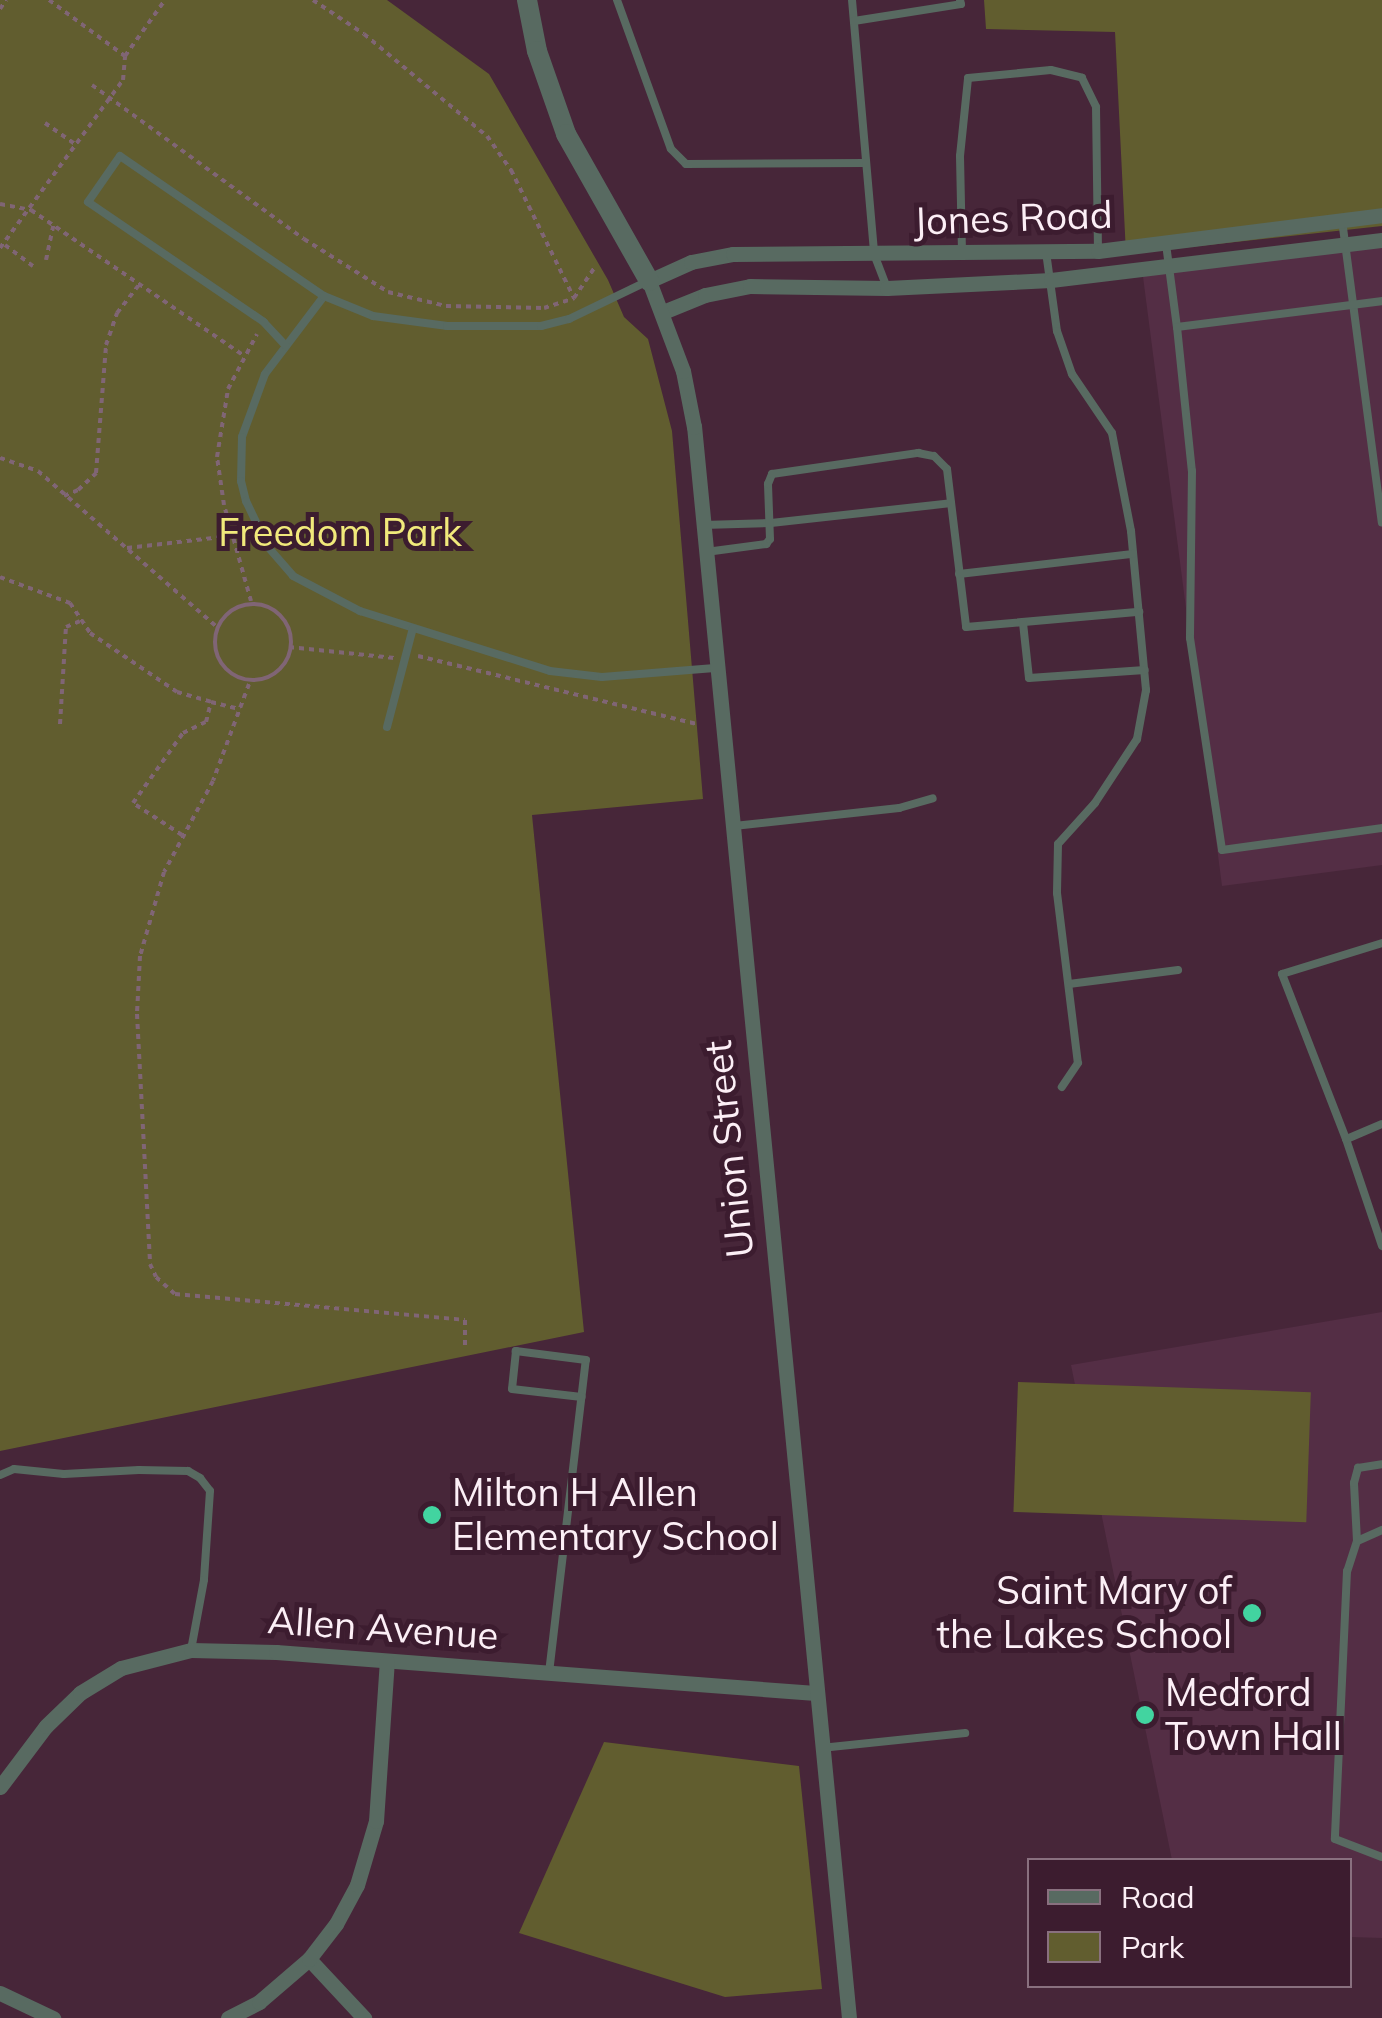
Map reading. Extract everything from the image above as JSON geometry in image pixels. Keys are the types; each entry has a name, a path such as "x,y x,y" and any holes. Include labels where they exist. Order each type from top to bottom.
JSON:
{"street":[{"path":"527,0 537,51 566,134 649,281"},
{"name":"Jones Road","path":"649,281 712,256 1098,252 1382,216"},
{"name":"Jones Road","path":"663,312 705,295 750,286 886,288 1051,280 1382,240"},
{"name":"Union Street","path":"649,281 690,398 849,2018"},
{"name":"Allen Avenue","path":"0,1787 4,1768 62,1708 100,1680 144,1660 191,1650 387,1660 815,1693"},
{"path":"228,2018 260,2002 309,1959 348,1905 372,1843 387,1660"},
{"path":"309,1959 364,2018"},
{"path":"0,1993 53,2018"}],"lane":[{"path":"617,0 671,149 686,164 865,163"},
{"path":"852,0 874,254 886,288"},
{"path":"854,20 961,4 960,0"},
{"path":"962,252 960,156 968,78 1051,70 1082,78 1096,107 1098,252"},
{"path":"286,346 264,322 88,202 120,156 324,296 387,319 461,327 541,326 569,319 649,281"},
{"path":"1342,220 1382,522"},
{"path":"1166,243 1192,471 1190,638 1222,850 1382,828"},
{"path":"1046,252 1057,331 1072,374 1112,432 1133,554 1146,690 1137,739 1095,804 1058,844 1057,893 1078,1063 1062,1087"},
{"path":"324,296 253,397 242,436 241,481 255,525 279,562 312,590 413,628 571,675 620,676 716,668"},
{"path":"1177,327 1382,301"},
{"path":"706,552 766,544 771,524 768,484 772,474 918,454 943,460 966,627 1139,612"},
{"path":"703,525 771,524 951,502"},
{"path":"959,574 1133,554"},
{"path":"1023,623 1029,678 1144,670"},
{"path":"387,727 413,628"},
{"path":"730,827 898,808 933,798"},
{"path":"1382,943 1282,974 1346,1139 1382,1246"},
{"path":"1069,984 1178,970"},
{"path":"1346,1139 1382,1124"},
{"path":"549,1673 582,1397 586,1360 516,1351 512,1388 582,1397"},
{"path":"1382,1464 1358,1468 1354,1483 1357,1541 1347,1571 1335,1839 1382,1857"},
{"path":"0,1474 14,1469 64,1474 188,1470 200,1478 210,1491 204,1580 191,1650"},
{"path":"1357,1541 1382,1530"},
{"path":"821,1748 965,1732"}],"path":[{"path":"0,8 6,0"},
{"path":"50,0 125,56"},
{"path":"33,266 2,246 126,73 125,56 164,0"},
{"path":"313,0 364,34 487,136 511,170 574,298"},
{"path":"92,85 280,222 388,292 427,304 544,308 574,298 595,267"},
{"path":"45,123 76,144"},
{"path":"0,204 31,210 54,224 243,355"},
{"path":"46,260 54,224"},
{"path":"64,496 78,490 96,472 106,344 117,313 139,285"},
{"path":"0,458 38,471 218,628"},
{"path":"126,548 232,536"},
{"path":"0,577 70,604 90,633 177,692 240,709"},
{"path":"251,601 278,612 286,622 290,648 271,678 249,684 222,665 218,628 231,610 251,601"},
{"path":"60,724 66,627 80,621"},
{"path":"290,648 384,659 428,656 698,724"},
{"path":"249,684 212,781 164,872 144,930 138,984 145,1213 156,1277 175,1294 465,1320 465,1345"},
{"path":"182,835 133,802 184,733 206,722 211,702"}],"shaded area":[{"path":"1382,240 1382,865 1222,886 1142,269"},
{"name":"Saint Mary of the Lakes School","path":"1382,1312 1382,1938 1352,1937 1352,1858 1172,1858 1071,1365"}],"green space":[{"name":"Freedom Park","path":"0,0 387,0 489,74 608,280 624,317 648,339 672,431 703,799 532,815 584,1332 0,1451"},
{"path":"984,0 1382,0 1382,226 1126,254 1115,32 986,29"},
{"path":"1018,1382 1311,1392 1306,1522 1013,1512"},
{"path":"604,1742 799,1766 822,1989 725,1997 519,1933"}],"place":[{"name":"Milton H Allen Elementary School","path":"432,1515"},
{"name":"Saint Mary of the Lakes School","path":"1252,1613"},
{"name":"Medford Town Hall","path":"1145,1715"}]}
